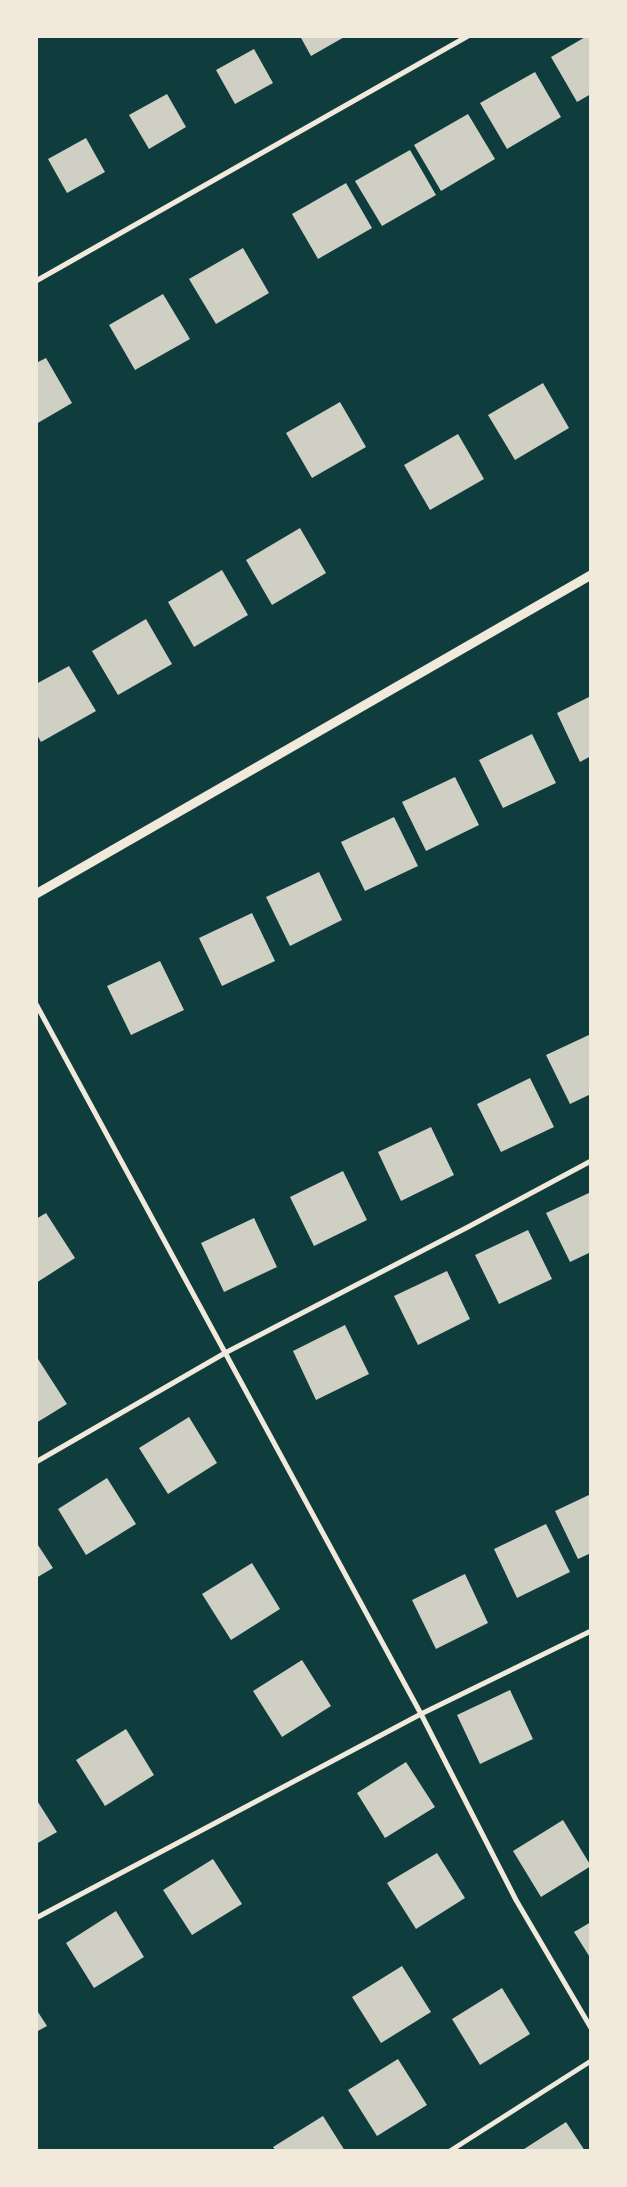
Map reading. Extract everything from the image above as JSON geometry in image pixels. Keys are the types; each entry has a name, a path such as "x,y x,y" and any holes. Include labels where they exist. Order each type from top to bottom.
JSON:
{"street":[{"path":"36,281 468,36"},
{"path":"36,894 591,575"},
{"path":"36,1004 421,1714 516,1900 591,2028"},
{"path":"36,1462 225,1353 591,1161"},
{"path":"36,1918 421,1714 591,1631"},
{"path":"450,2151 591,2062"}],"building":[{"path":"300,36 346,36 311,56"},
{"path":"587,36 591,36 591,94 577,102 551,57"},
{"path":"254,49 273,83 235,104 216,70"},
{"path":"535,72 561,117 507,149 480,103"},
{"path":"167,94 186,127 149,149 129,115"},
{"path":"468,114 495,159 441,191 414,145"},
{"path":"86,138 105,172 67,193 48,159"},
{"path":"410,150 436,195 382,226 355,181"},
{"path":"346,183 372,228 318,259 292,214"},
{"path":"243,248 269,293 216,324 189,279"},
{"path":"163,294 190,339 135,370 109,325"},
{"path":"46,358 72,403 36,424 36,363"},
{"path":"543,383 569,428 515,460 488,415"},
{"path":"340,402 366,447 312,478 286,433"},
{"path":"458,434 484,479 430,510 404,465"},
{"path":"300,528 326,573 272,605 246,560"},
{"path":"222,570 248,615 194,647 168,602"},
{"path":"146,619 172,664 118,695 92,651"},
{"path":"69,666 96,711 41,742 36,733 36,684"},
{"path":"591,696 591,756 580,762 557,713"},
{"path":"532,734 556,783 503,808 479,760"},
{"path":"455,777 479,825 426,851 402,802"},
{"path":"394,817 418,866 365,891 341,842"},
{"path":"319,872 342,920 290,946 266,897"},
{"path":"252,913 275,961 222,986 199,938"},
{"path":"160,961 184,1010 131,1035 107,986"},
{"path":"591,1034 591,1094 570,1104 546,1055"},
{"path":"530,1078 554,1127 501,1152 477,1104"},
{"path":"431,1127 454,1175 401,1201 378,1152"},
{"path":"343,1171 367,1220 314,1246 290,1197"},
{"path":"591,1192 591,1252 570,1262 546,1213"},
{"path":"46,1213 75,1258 36,1283 36,1219"},
{"path":"254,1218 277,1267 224,1292 201,1243"},
{"path":"528,1230 552,1279 499,1304 475,1255"},
{"path":"447,1271 470,1319 418,1345 394,1296"},
{"path":"345,1325 369,1374 316,1400 293,1351"},
{"path":"38,1359 67,1404 36,1423 36,1360"},
{"path":"189,1417 217,1463 168,1494 139,1448"},
{"path":"107,1478 136,1524 86,1555 58,1509"},
{"path":"591,1494 591,1553 578,1559 555,1511"},
{"path":"546,1524 570,1572 517,1598 494,1549"},
{"path":"36,1542 53,1568 36,1578"},
{"path":"252,1563 280,1609 231,1640 202,1594"},
{"path":"465,1574 488,1623 436,1649 412,1600"},
{"path":"302,1660 331,1706 282,1737 253,1691"},
{"path":"510,1690 533,1739 480,1764 457,1715"},
{"path":"126,1729 154,1775 105,1806 76,1760"},
{"path":"406,1762 435,1807 385,1838 357,1793"},
{"path":"36,1799 57,1832 36,1844"},
{"path":"563,1820 591,1866 541,1897 513,1851"},
{"path":"437,1853 465,1898 416,1929 387,1883"},
{"path":"213,1859 242,1904 192,1935 163,1890"},
{"path":"116,1911 144,1957 94,1988 66,1943"},
{"path":"591,1922 591,1959 574,1932"},
{"path":"402,1966 431,2012 381,2043 352,1997"},
{"path":"502,1988 530,2034 480,2065 452,2019"},
{"path":"36,2009 47,2026 36,2032"},
{"path":"398,2059 427,2105 377,2136 348,2090"},
{"path":"323,2116 345,2151 276,2151 273,2147"},
{"path":"566,2122 585,2151 521,2151"}]}
